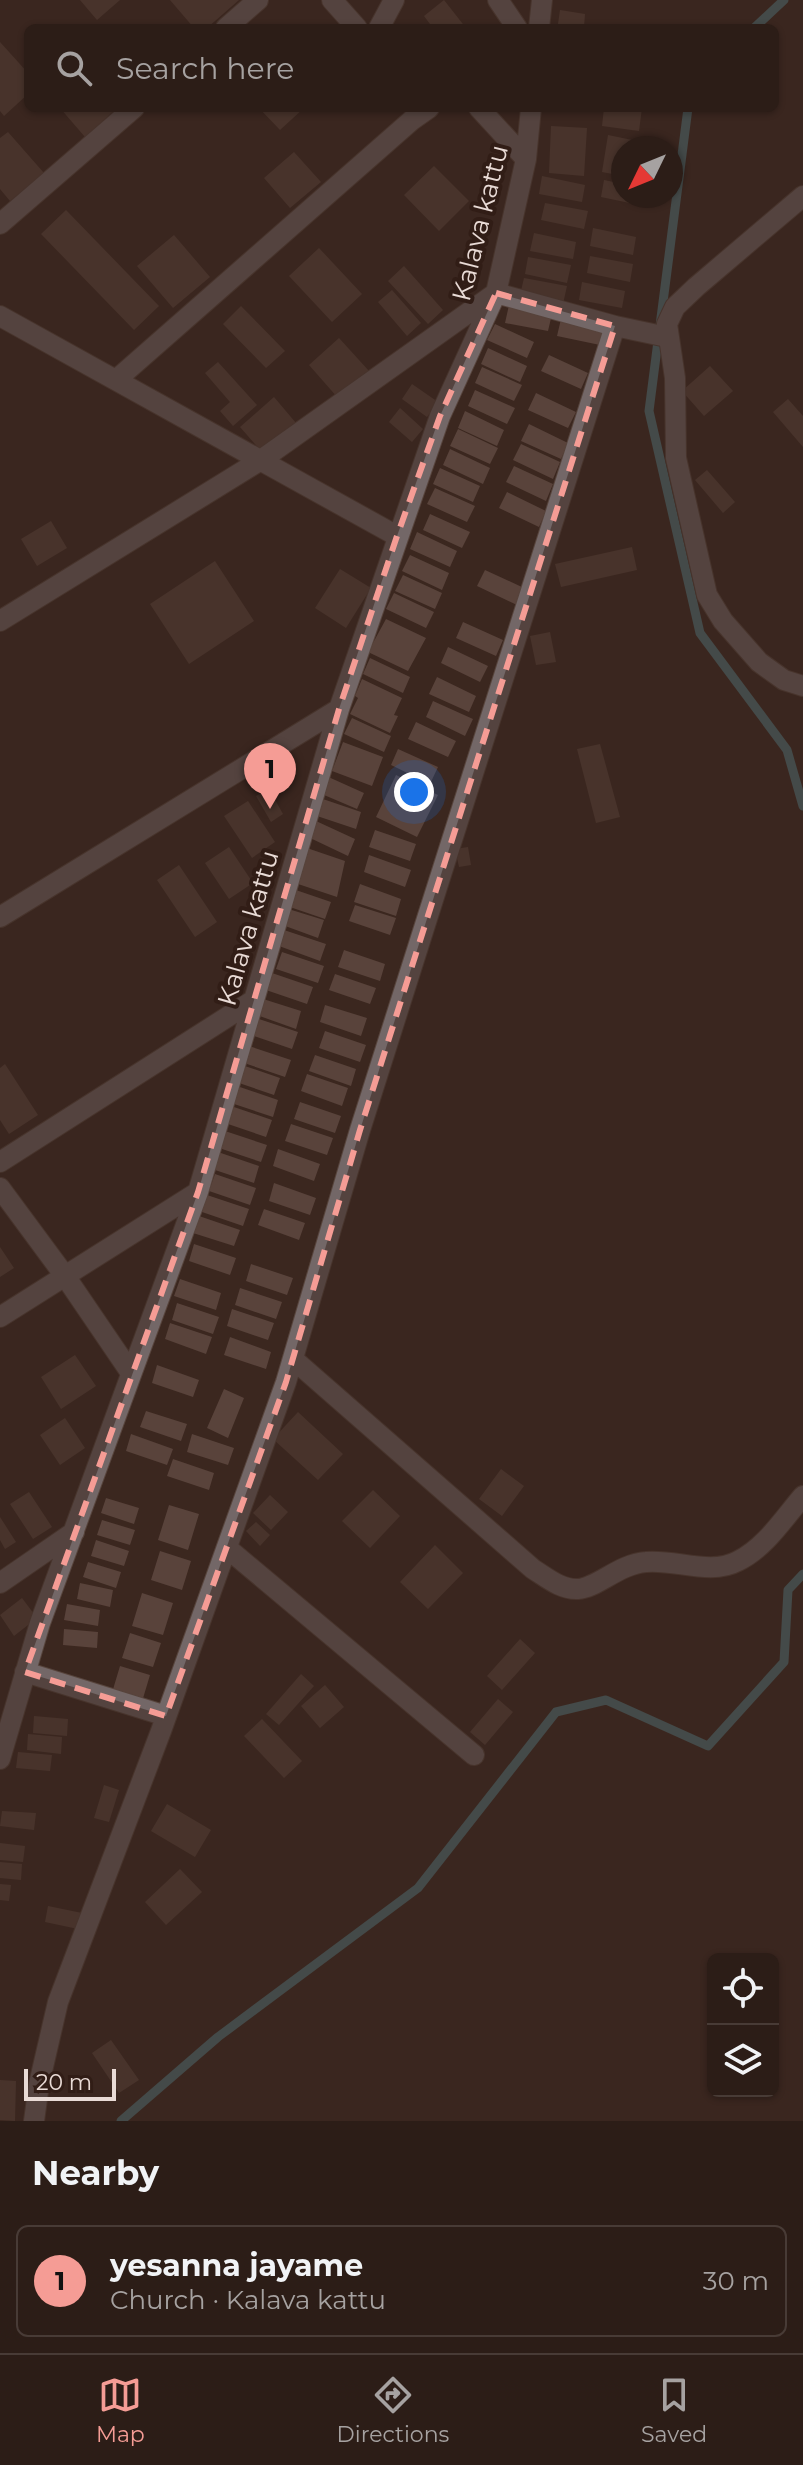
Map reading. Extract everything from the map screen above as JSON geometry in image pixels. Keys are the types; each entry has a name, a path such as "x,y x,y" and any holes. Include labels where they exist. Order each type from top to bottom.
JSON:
{"street":[{"path":"231,24 258,0"},
{"path":"332,0 353,24"},
{"path":"381,24 394,0"},
{"path":"498,0 514,24"},
{"path":"539,24 542,0"},
{"path":"0,224 129,112"},
{"path":"116,380 423,112"},
{"path":"483,112 526,159"},
{"name":"Kalava kattu","path":"0,1759 25,1672 198,1192 339,709 397,536 440,416 496,293 526,159 531,112"},
{"path":"803,196 675,307 668,317 664,337 675,378 678,473 707,595 723,621 759,662 784,680 803,686"},
{"path":"0,621 261,460 496,293 664,337"},
{"path":"1,319 397,536"},
{"path":"34,2121 39,2084 58,2002 166,1716 293,1359 360,1130 615,326"},
{"path":"0,917 339,709"},
{"path":"0,1162 254,1000"},
{"path":"0,1188 131,1373"},
{"path":"0,1317 198,1192"},
{"path":"293,1359 533,1569 562,1586 579,1589 616,1570 648,1561 719,1568 736,1562 761,1543 803,1496"},
{"path":"0,1583 74,1532"},
{"path":"227,1548 474,1755"},
{"path":"25,1672 166,1716"}],"highlighted area":[{"path":"496,293 615,326 360,1130 286,1382 166,1716 25,1672 198,1192 339,709 397,536 440,416"}],"building":[{"path":"80,0 120,0 97,20"},
{"path":"170,0 239,0 212,24 191,24"},
{"path":"444,0 463,24 430,24 424,16"},
{"path":"560,10 585,14 584,24 558,24"},
{"path":"0,42 24,69 24,98 4,116 0,111"},
{"path":"63,112 113,112 85,137"},
{"path":"263,112 300,112 280,130"},
{"path":"604,112 641,112 639,131 602,126"},
{"path":"551,126 587,128 584,176 549,173"},
{"path":"8,132 44,173 10,201 0,189 0,138"},
{"path":"608,135 613,136 611,174 602,172"},
{"path":"294,152 321,182 290,208 264,178"},
{"path":"434,166 469,201 439,231 404,195"},
{"path":"542,176 585,185 582,202 539,194"},
{"path":"604,180 611,181 611,199 601,197"},
{"path":"545,203 588,211 584,229 541,220"},
{"path":"66,210 159,306 134,330 41,234"},
{"path":"593,228 636,237 633,255 590,246"},
{"path":"534,233 576,242 573,259 530,251"},
{"path":"174,235 210,277 173,308 137,266"},
{"path":"319,248 362,294 332,322 289,276"},
{"path":"590,256 633,264 630,282 587,273"},
{"path":"528,257 571,265 567,283 525,274"},
{"path":"404,266 443,310 428,324 388,281"},
{"path":"524,278 567,286 563,304 520,295"},
{"path":"582,282 625,291 622,308 579,300"},
{"path":"392,290 421,323 407,336 378,302"},
{"path":"509,305 552,314 548,331 505,323"},
{"path":"241,306 285,351 266,368 223,324"},
{"path":"561,319 603,327 600,345 557,336"},
{"path":"495,324 534,342 527,358 487,340"},
{"path":"339,338 369,371 338,398 309,365"},
{"path":"488,348 527,366 520,382 481,364"},
{"path":"549,355 588,373 581,389 541,371"},
{"path":"218,362 257,405 233,426 220,411 230,402 205,373"},
{"path":"710,366 733,391 704,416 682,391"},
{"path":"482,367 522,385 514,401 475,383"},
{"path":"412,384 438,402 427,417 402,399"},
{"path":"475,390 515,408 507,424 468,406"},
{"path":"536,393 576,412 568,428 528,410"},
{"path":"274,397 296,423 262,452 240,427"},
{"path":"788,399 803,416 803,447 773,412"},
{"path":"400,408 423,429 412,442 389,422"},
{"path":"465,411 504,430 497,446 458,428"},
{"path":"529,424 568,443 561,459 521,441"},
{"path":"458,429 498,448 490,464 450,446"},
{"path":"521,444 560,462 553,479 513,460"},
{"path":"450,449 490,468 483,484 443,465"},
{"path":"514,466 553,484 546,501 506,482"},
{"path":"440,468 480,486 473,502 433,484"},
{"path":"707,470 735,502 723,513 695,480"},
{"path":"435,488 475,506 467,522 427,504"},
{"path":"507,492 546,511 539,527 499,508"},
{"path":"430,514 470,532 462,548 423,530"},
{"path":"51,521 67,548 37,566 21,539"},
{"path":"417,532 457,551 450,567 410,549"},
{"path":"632,547 637,570 561,587 555,564"},
{"path":"410,555 449,573 442,590 402,571"},
{"path":"215,561 254,621 189,664 150,604"},
{"path":"340,569 371,588 346,628 315,608"},
{"path":"485,570 524,588 517,605 477,586"},
{"path":"403,575 442,593 435,609 395,591"},
{"path":"394,593 434,612 426,628 386,609"},
{"path":"386,619 426,638 408,671 368,652"},
{"path":"463,622 503,640 496,656 456,638"},
{"path":"550,632 556,662 536,665 530,636"},
{"path":"448,647 488,666 480,682 441,663"},
{"path":"370,658 410,677 403,693 363,674"},
{"path":"437,677 476,696 469,712 429,694"},
{"path":"362,679 402,698 390,733 350,714"},
{"path":"433,701 473,719 465,736 426,717"},
{"path":"352,718 391,736 384,752 344,734"},
{"path":"416,722 456,741 448,757 408,739"},
{"path":"343,742 383,757 372,786 332,771"},
{"path":"600,744 620,817 596,823 577,749"},
{"path":"398,749 438,767 430,784 391,765"},
{"path":"324,775 364,793 357,809 317,792"},
{"path":"396,775 438,795 417,837 376,817"},
{"path":"269,789 283,814 271,822 256,796"},
{"path":"320,798 361,812 356,829 314,815"},
{"path":"248,801 275,842 252,858 224,816"},
{"path":"316,821 355,839 348,856 308,837"},
{"path":"375,830 416,844 410,861 369,847"},
{"path":"229,847 253,883 229,899 205,863"},
{"path":"304,847 345,861 337,897 295,883"},
{"path":"468,847 471,865 459,867 455,849"},
{"path":"369,855 411,870 405,887 364,872"},
{"path":"179,865 217,922 195,937 157,880"},
{"path":"360,884 401,899 396,916 354,902"},
{"path":"290,888 331,902 325,919 284,905"},
{"path":"355,905 396,918 390,935 349,921"},
{"path":"282,907 324,920 318,938 277,923"},
{"path":"284,930 326,944 320,961 279,946"},
{"path":"344,950 385,964 380,981 338,967"},
{"path":"282,952 324,966 318,983 276,969"},
{"path":"272,973 313,987 307,1004 266,990"},
{"path":"335,974 376,988 370,1004 329,990"},
{"path":"260,998 301,1011 296,1029 254,1014"},
{"path":"325,1005 367,1018 361,1036 320,1022"},
{"path":"256,1018 298,1032 292,1049 251,1035"},
{"path":"325,1031 366,1045 360,1062 319,1048"},
{"path":"249,1046 291,1060 285,1077 244,1063"},
{"path":"315,1055 356,1069 351,1086 309,1071"},
{"path":"5,1064 38,1115 9,1134 0,1120 0,1068"},
{"path":"239,1064 280,1078 274,1095 233,1081"},
{"path":"307,1074 348,1088 342,1106 301,1091"},
{"path":"237,1086 278,1100 273,1117 231,1103"},
{"path":"300,1102 341,1116 335,1133 294,1119"},
{"path":"231,1106 272,1120 266,1137 225,1123"},
{"path":"291,1124 333,1138 327,1155 285,1141"},
{"path":"225,1131 267,1145 261,1162 219,1148"},
{"path":"278,1149 320,1164 314,1181 273,1166"},
{"path":"218,1152 259,1166 254,1183 212,1169"},
{"path":"215,1174 256,1188 250,1205 209,1191"},
{"path":"274,1183 316,1198 310,1215 269,1201"},
{"path":"207,1195 249,1209 243,1226 202,1212"},
{"path":"264,1209 305,1223 299,1240 258,1225"},
{"path":"199,1216 240,1230 234,1246 193,1233"},
{"path":"194,1244 236,1258 230,1275 189,1261"},
{"path":"0,1247 14,1268 0,1277"},
{"path":"251,1264 293,1278 287,1295 246,1281"},
{"path":"180,1279 221,1293 216,1310 174,1296"},
{"path":"240,1288 282,1302 276,1319 235,1305"},
{"path":"177,1303 219,1317 213,1334 172,1320"},
{"path":"232,1309 274,1323 268,1340 227,1326"},
{"path":"170,1323 212,1337 206,1354 165,1339"},
{"path":"230,1337 271,1352 266,1369 224,1355"},
{"path":"75,1355 96,1386 61,1409 41,1377"},
{"path":"157,1365 199,1380 193,1397 152,1383"},
{"path":"224,1389 244,1398 228,1438 207,1428"},
{"path":"146,1411 187,1424 181,1441 140,1427"},
{"path":"298,1412 343,1454 318,1480 273,1439"},
{"path":"65,1418 85,1448 60,1465 40,1435"},
{"path":"131,1434 173,1449 167,1465 126,1451"},
{"path":"192,1434 234,1448 228,1465 187,1452"},
{"path":"173,1459 214,1473 209,1490 167,1476"},
{"path":"501,1469 524,1486 502,1516 479,1499"},
{"path":"373,1490 400,1516 370,1548 342,1521"},
{"path":"29,1492 52,1527 33,1539 10,1504"},
{"path":"270,1495 288,1512 271,1530 253,1513"},
{"path":"106,1498 139,1508 134,1524 101,1513"},
{"path":"169,1505 199,1514 188,1550 158,1540"},
{"path":"0,1517 16,1542 5,1549 0,1540"},
{"path":"102,1520 135,1530 130,1545 97,1535"},
{"path":"256,1522 270,1535 260,1546 246,1531"},
{"path":"96,1540 129,1551 124,1566 91,1556"},
{"path":"435,1545 463,1573 428,1609 400,1582"},
{"path":"160,1551 191,1561 182,1590 151,1580"},
{"path":"88,1562 121,1572 116,1588 83,1577"},
{"path":"80,1583 113,1590 110,1607 77,1599"},
{"path":"142,1593 173,1603 163,1635 132,1626"},
{"path":"22,1598 37,1618 14,1636 0,1615"},
{"path":"67,1604 100,1610 98,1626 64,1620"},
{"path":"64,1629 98,1632 97,1648 63,1645"},
{"path":"130,1633 161,1643 153,1667 122,1658"},
{"path":"520,1639 535,1653 502,1690 487,1676"},
{"path":"120,1666 150,1675 141,1705 111,1696"},
{"path":"301,1674 314,1686 279,1725 266,1714"},
{"path":"325,1685 344,1707 320,1728 301,1706"},
{"path":"498,1699 513,1712 485,1745 470,1732"},
{"path":"34,1716 68,1719 67,1736 33,1733"},
{"path":"262,1719 302,1761 284,1778 244,1736"},
{"path":"28,1734 62,1737 61,1754 27,1750"},
{"path":"18,1752 52,1755 50,1771 16,1768"},
{"path":"104,1785 119,1790 109,1822 94,1818"},
{"path":"167,1804 211,1830 195,1857 151,1831"},
{"path":"2,1811 36,1813 34,1830 0,1826"},
{"path":"0,1843 25,1846 23,1862 0,1860"},
{"path":"0,1862 22,1864 21,1880 0,1878"},
{"path":"180,1869 202,1892 166,1925 145,1902"},
{"path":"0,1884 11,1885 9,1901 0,1900"},
{"path":"48,1906 82,1913 78,1929 45,1922"},
{"path":"111,2040 139,2080 119,2093 92,2053"},
{"path":"0,2080 16,2081 15,2121 0,2120"}],"waterway":[{"path":"758,24 784,0"},
{"path":"687,112 649,411 700,633 787,750 803,806"},
{"path":"121,2121 218,2037 418,1888 556,1712 606,1700 708,1746 784,1662 788,1590 803,1574"}],"place":[{"name":"yesanna jayame","path":"270,809"}]}
